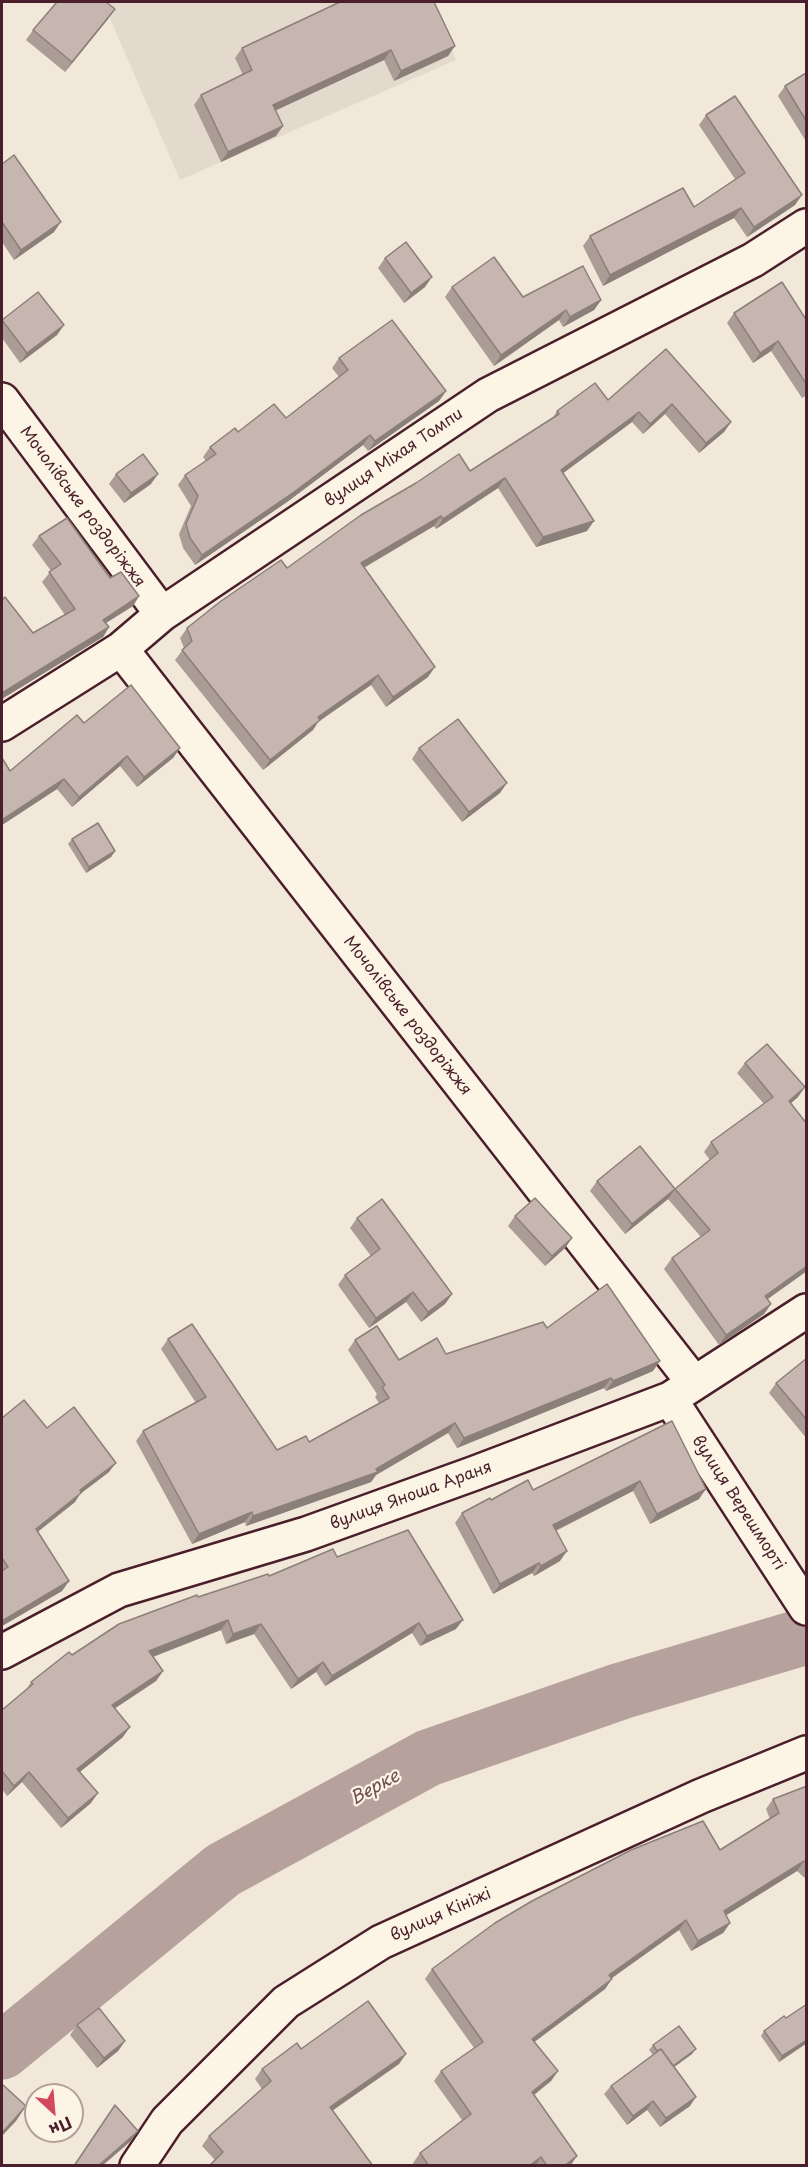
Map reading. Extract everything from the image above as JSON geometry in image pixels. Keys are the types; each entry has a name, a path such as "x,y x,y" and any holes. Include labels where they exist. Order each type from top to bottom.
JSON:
{"street":[{"name":"вулиця Міхая Томпи","path":"2,724 121,649 162,614 488,394 753,260 807,226"},
{"name":"Мочолівське роздоріжжя","path":"2,400 162,614"},
{"name":"Мочолівське роздоріжжя","path":"121,649 682,1391"},
{"name":"вулиця Яноша Араня","path":"2,1652 119,1590 306,1534 475,1473 682,1391 807,1311"},
{"name":"вулиця Верешморті","path":"682,1391 805,1605"},
{"name":"вулиця Кініжі","path":"137,2166 167,2121 286,2002 381,1942 701,1796 807,1753"}],"shaded area":[{"path":"95,2 431,2 456,60 180,180 108,14"}],"building":[{"path":"57,2 106,2 115,9 72,62 33,30"},
{"path":"340,2 434,2 455,46 401,71 391,50 273,105 283,126 228,152 201,95 252,70 242,48"},
{"path":"807,73 807,122 785,86"},
{"path":"735,96 802,195 754,227 741,208 610,275 590,236 683,188 694,207 745,173 706,115"},
{"path":"14,155 61,222 21,250 2,222 2,164"},
{"path":"406,242 432,277 411,293 385,258"},
{"path":"494,257 523,297 583,266 601,300 570,317 566,310 501,355 452,287"},
{"path":"782,282 807,321 807,385 778,341 760,353 734,313"},
{"path":"38,292 64,325 27,353 2,320"},
{"path":"392,320 446,391 375,441 370,435 294,492 202,555 190,538 186,524 198,496 185,475 216,454 210,447 235,428 238,432 274,404 286,418 348,370 339,358"},
{"path":"666,349 731,422 706,443 672,404 650,424 639,412 561,470 594,521 543,537 505,478 443,519 441,516 361,563 435,667 393,697 378,675 318,717 320,720 270,760 182,650 192,641 187,628 221,601 281,560 287,568 361,515 416,483 459,454 470,471 559,414 557,411 595,383 608,400"},
{"path":"143,454 158,474 131,493 116,474"},
{"path":"67,518 110,578 121,572 139,596 103,620 109,627 2,693 2,600 5,597 33,633 75,609 49,572 61,564 39,536"},
{"path":"131,685 180,748 144,777 127,756 79,797 64,779 2,820 2,758 10,771 77,715 84,723"},
{"path":"458,719 507,783 469,812 419,748"},
{"path":"98,823 115,851 89,867 72,839"},
{"path":"767,1044 805,1087 789,1101 807,1124 807,1266 765,1296 771,1304 726,1335 672,1258 710,1230 675,1189 718,1153 711,1142 773,1097 745,1063"},
{"path":"640,1146 675,1189 632,1224 597,1181"},
{"path":"535,1198 572,1238 552,1256 515,1216"},
{"path":"382,1199 452,1294 428,1312 413,1292 376,1318 345,1275 380,1249 357,1218"},
{"path":"607,1284 660,1361 613,1381 611,1378 464,1438 455,1423 376,1469 378,1472 253,1516 252,1512 199,1534 143,1431 206,1397 168,1339 192,1324 277,1450 306,1436 309,1442 389,1398 382,1387 385,1385 355,1340 377,1326 399,1360 437,1338 446,1354 543,1322 547,1328"},
{"path":"807,1358 807,1420 776,1383"},
{"path":"24,1400 47,1428 74,1407 116,1463 80,1490 81,1493 36,1529 69,1581 2,1621 2,1571 8,1567 2,1558 2,1418"},
{"path":"672,1421 706,1489 657,1514 640,1481 553,1525 567,1551 541,1566 539,1563 500,1584 462,1513 528,1480 533,1490"},
{"path":"408,1530 463,1620 427,1636 419,1623 332,1676 323,1662 298,1679 261,1624 233,1634 228,1620 149,1651 163,1671 112,1705 130,1727 77,1769 98,1793 68,1818 29,1772 14,1786 2,1771 2,1710 33,1684 31,1682 69,1652 72,1655 119,1624 197,1595 198,1597 268,1574 269,1576 333,1549 337,1557"},
{"path":"807,1786 807,1863 804,1861 724,1911 730,1923 698,1941 686,1920 609,1975 612,1979 532,2039 558,2071 532,2092 577,2156 564,2166 547,2166 541,2157 529,2166 429,2166 420,2153 471,2114 441,2071 483,2042 432,1969 495,1923 532,1901 631,1850 703,1821 720,1850 779,1813 773,1799"},
{"path":"368,2001 406,2054 330,2107 373,2166 209,2166 223,2152 209,2136 271,2081 262,2069 297,2043 301,2049"},
{"path":"807,2004 807,2040 782,2056 764,2031 784,2016 786,2018"},
{"path":"99,2008 125,2041 104,2058 77,2025"},
{"path":"679,2026 696,2049 673,2066 661,2049 657,2051 653,2045"},
{"path":"661,2049 696,2097 666,2118 653,2101 633,2116 611,2086"},
{"path":"2,2084 24,2104 24,2108 2,2133"},
{"path":"115,2105 138,2131 98,2166 74,2166"}],"waterway":[{"name":"Верке","path":"2,2051 223,1870 428,1758 621,1691 806,1636"}]}
